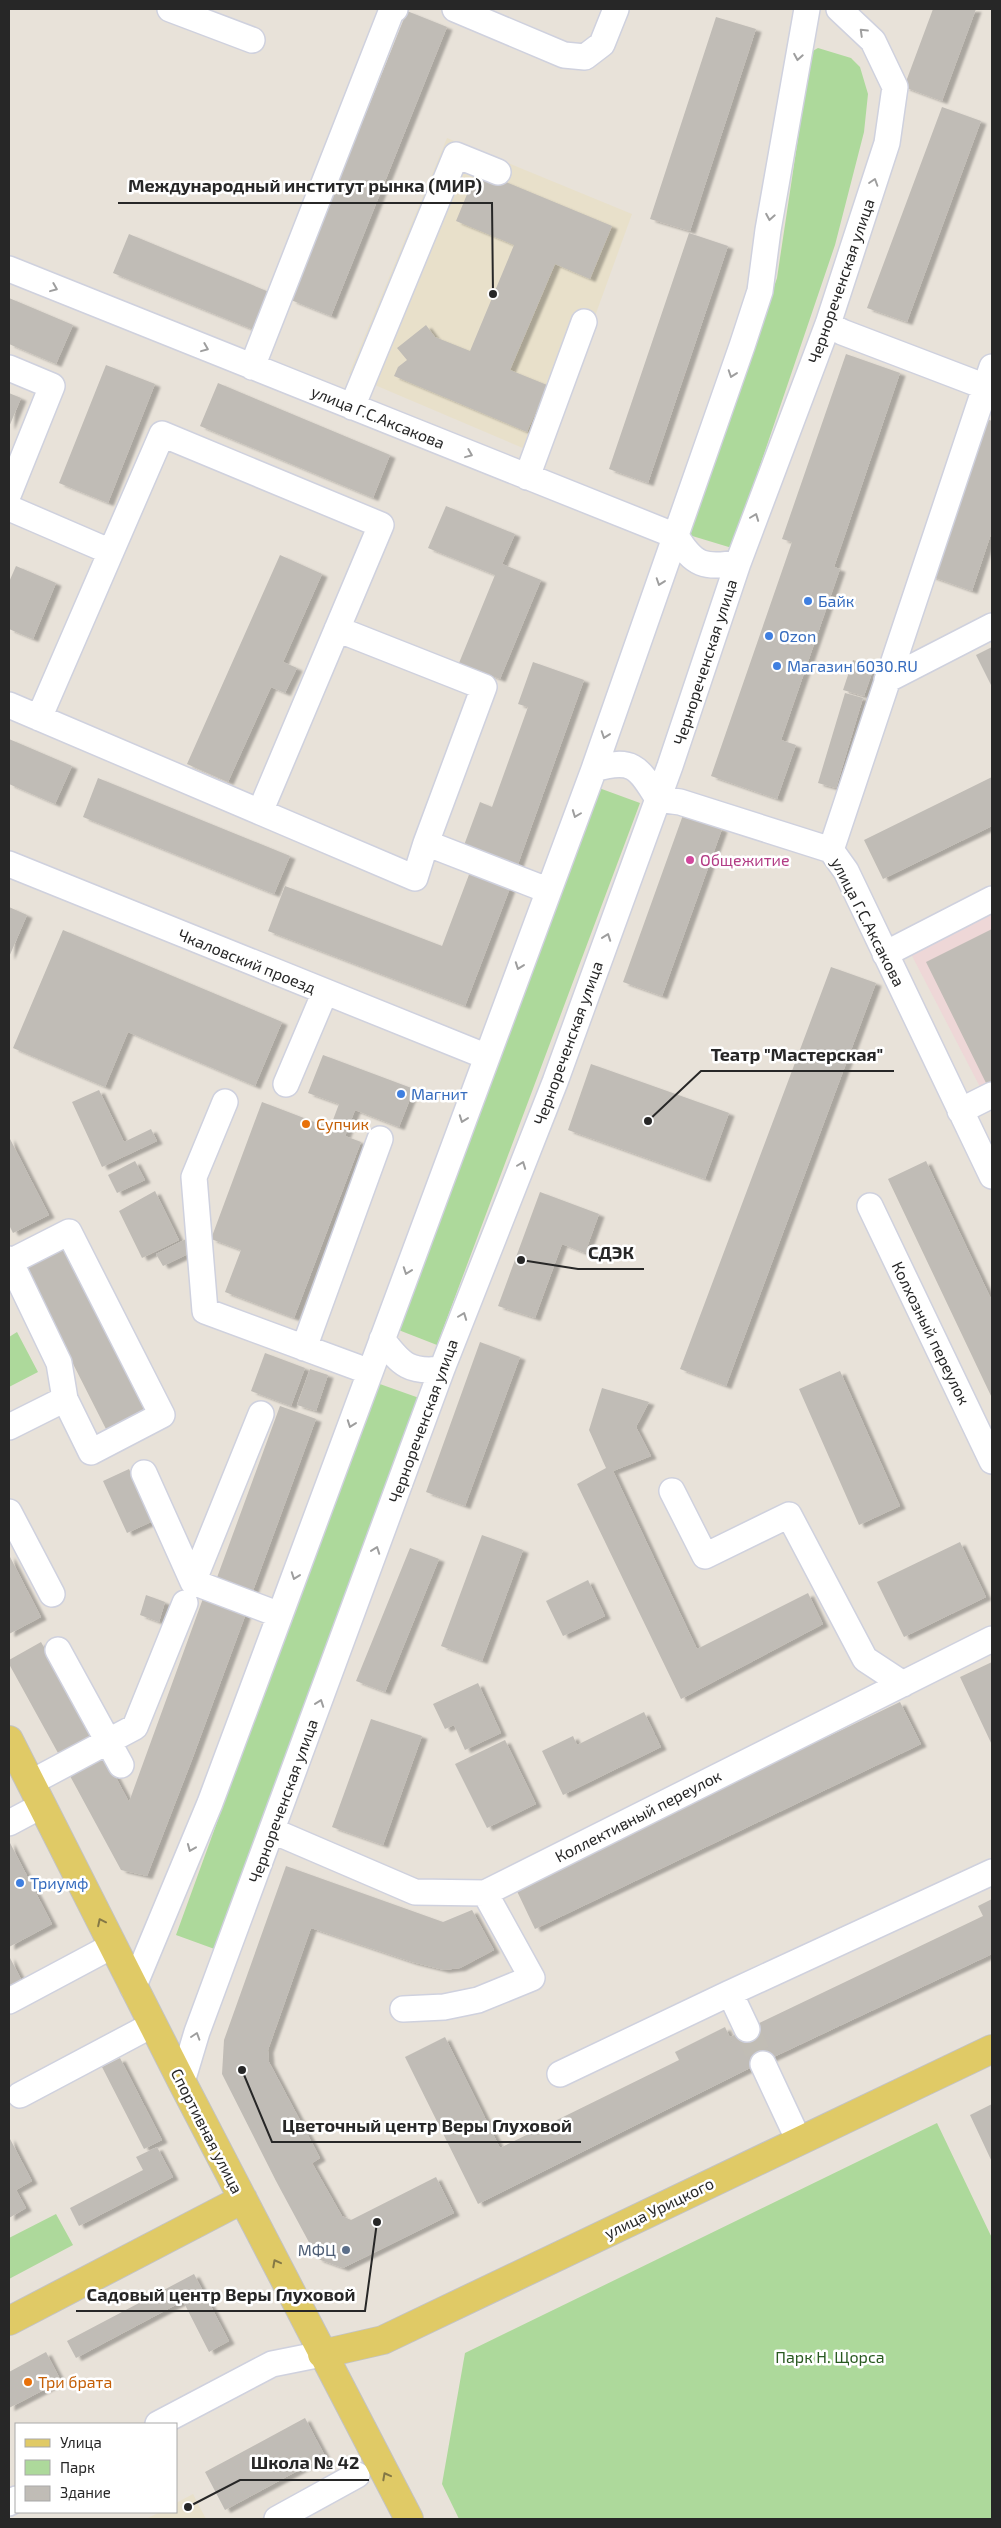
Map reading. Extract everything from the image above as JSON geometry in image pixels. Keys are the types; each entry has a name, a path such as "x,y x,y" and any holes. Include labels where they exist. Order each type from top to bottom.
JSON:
{"main road":[{"name":"Спортивная улица","path":"9,1740 133,1988 409,2519"},
{"name":"улица Урицкого","path":"322,2354 383,2340 992,2049"},
{"path":"9,2321 243,2199"}],"street":[{"path":"170,9 252,40"},
{"path":"252,367 387,21 391,12 395,9"},
{"path":"455,9 564,55 585,57 602,44 616,9"},
{"path":"133,1988 210,1803 485,1056 594,768 760,291 768,230 807,9"},
{"name":"Чернореченская улица","path":"182,2082 197,2032 273,1831 442,1369 555,1082 658,799 738,563 828,324 887,143 895,87 873,41 839,9"},
{"path":"352,407 456,155 498,172"},
{"name":"улица Г.С.Аксакова","path":"9,269 676,536"},
{"path":"527,477 584,322"},
{"path":"828,324 842,332 989,377 831,850"},
{"path":"9,368 52,386 9,494"},
{"path":"39,718 162,434 381,525 260,812"},
{"path":"9,508 111,552"},
{"path":"676,536 686,552 700,564 718,566 738,563"},
{"path":"887,680 992,626"},
{"path":"9,705 415,878 426,843 484,687 337,630"},
{"path":"594,768 611,764 629,764 645,777 658,799"},
{"name":"улица Г.С.Аксакова","path":"658,799 680,802 831,850 846,872 992,1176"},
{"path":"426,843 547,890"},
{"name":"Чкаловский проезд","path":"9,864 485,1056"},
{"path":"885,954 992,900"},
{"path":"286,1084 325,992"},
{"path":"960,1111 992,1095"},
{"path":"225,1102 194,1177 205,1310 370,1372"},
{"path":"304,1348 380,1139"},
{"name":"Колхозный переулок","path":"870,1206 992,1461"},
{"path":"69,1232 162,1415 91,1452 65,1399 59,1363 9,1261 69,1232"},
{"path":"382,1339 394,1355 409,1368 426,1371 442,1369"},
{"path":"9,1426 65,1399"},
{"path":"9,1823 35,1795 108,1741 135,1727 261,1414"},
{"path":"144,1473 189,1592"},
{"path":"672,1490 705,1556 790,1515 865,1659 903,1684"},
{"path":"9,1512 52,1594"},
{"path":"189,1592 280,1615"},
{"name":"Коллективный переулок","path":"273,1831 415,1892 485,1892 992,1639"},
{"path":"58,1650 121,1765"},
{"path":"560,2074 992,1872"},
{"path":"403,2009 444,2007 478,2000 532,1978 485,1892"},
{"path":"9,2001 112,1946"},
{"path":"730,1993 746,2029"},
{"path":"20,2095 152,2024"},
{"path":"763,2064 799,2141"},
{"path":"160,2423 272,2364 322,2354"},
{"path":"277,2519 357,2475"}],"shaded area":[{"path":"447,138 632,214 544,457 349,374"},
{"path":"992,910 992,1110 910,952"},
{"path":"193,2494 206,2519 146,2519 158,2513 178,2513 178,2502"}],"green space":[{"path":"818,48 851,58 860,67 868,94 864,132 835,245 732,548 689,535 777,278 811,52"},
{"path":"599,788 640,803 437,1345 396,1329"},
{"path":"17,1332 38,1372 9,1387 9,1337"},
{"path":"377,1383 422,1399 220,1951 176,1935"},
{"name":"Парк Н. Щорса","path":"937,2123 992,2238 992,2519 459,2519 442,2484 465,2353"},
{"path":"56,2214 73,2245 9,2279 9,2238"}],"building":[{"path":"933,9 976,9 942,101 904,87"},
{"path":"407,11 447,27 331,316 291,300"},
{"path":"716,17 756,29 690,231 650,219"},
{"path":"942,107 981,121 907,322 867,308"},
{"path":"477,170 612,226 590,279 555,264 510,370 547,385 527,432 394,376 398,367 407,360 397,348 426,325 435,337 470,351 514,245 456,221"},
{"path":"689,233 728,246 648,483 609,469"},
{"path":"129,234 269,292 254,330 113,273"},
{"path":"9,298 73,325 56,364 9,344"},
{"path":"846,354 900,373 834,567 840,569 781,740 796,745 777,799 711,776 792,542 782,539"},
{"path":"106,365 155,384 108,503 59,483"},
{"path":"218,383 390,455 373,498 200,426"},
{"path":"9,393 21,398 9,427"},
{"path":"984,418 992,421 992,531 972,591 930,576"},
{"path":"446,506 515,534 502,564 541,580 500,679 459,663 495,575 428,548"},
{"path":"280,555 322,574 283,662 297,668 285,693 271,687 228,782 187,764"},
{"path":"16,566 56,583 33,639 9,629 9,582"},
{"path":"992,647 992,687 976,655"},
{"path":"853,660 874,667 864,696 843,690"},
{"path":"533,662 584,680 517,867 463,848 480,802 492,807 528,707 518,704"},
{"path":"845,693 863,698 836,788 818,783"},
{"path":"9,739 72,766 55,804 9,784"},
{"path":"992,777 992,826 883,879 864,840"},
{"path":"98,778 290,856 274,894 83,817"},
{"path":"683,815 722,829 662,996 623,982"},
{"path":"470,872 510,888 465,1006 268,931 285,886 442,946"},
{"path":"9,907 27,915 9,957"},
{"path":"992,929 992,1085 988,1087 926,962"},
{"path":"63,930 282,1022 255,1086 128,1032 105,1087 13,1048"},
{"path":"831,967 876,983 726,1386 680,1369"},
{"path":"323,1055 414,1089 399,1127 355,1110 345,1136 361,1142 294,1318 225,1292 241,1250 211,1239 262,1102 330,1128 339,1104 308,1093"},
{"path":"591,1064 729,1113 705,1179 568,1130"},
{"path":"99,1090 124,1142 151,1129 157,1141 102,1167 72,1102"},
{"path":"9,1137 49,1215 13,1233 9,1225"},
{"path":"135,1161 145,1180 117,1193 108,1175"},
{"path":"926,1161 992,1301 992,1398 888,1179"},
{"path":"155,1191 179,1240 142,1258 119,1211"},
{"path":"540,1192 599,1214 585,1253 562,1244 535,1318 498,1306"},
{"path":"186,1239 192,1252 163,1266 156,1254"},
{"path":"64,1247 146,1408 106,1429 24,1267"},
{"path":"480,1342 520,1357 465,1506 426,1492"},
{"path":"265,1353 305,1368 291,1406 251,1391"},
{"path":"310,1369 328,1375 316,1411 297,1405"},
{"path":"840,1371 900,1506 859,1525 799,1389"},
{"path":"602,1388 649,1402 636,1427 651,1456 613,1471 697,1649 808,1593 823,1624 681,1699 577,1484 606,1468 589,1430"},
{"path":"280,1406 316,1419 251,1596 215,1583"},
{"path":"129,1469 153,1521 127,1533 103,1481"},
{"path":"482,1535 523,1550 482,1661 441,1646"},
{"path":"960,1542 986,1597 904,1637 877,1582"},
{"path":"410,1548 439,1559 385,1692 356,1681"},
{"path":"9,1555 41,1617 9,1634"},
{"path":"588,1580 605,1616 563,1636 546,1601"},
{"path":"205,1593 248,1608 147,1876 121,1870 70,1776 105,1757 129,1802"},
{"path":"146,1595 165,1602 159,1622 140,1615"},
{"path":"41,1642 92,1734 58,1753 9,1664 9,1660"},
{"path":"992,1662 992,1745 960,1677"},
{"path":"478,1683 501,1733 465,1750 454,1725 445,1729 433,1704"},
{"path":"900,1702 921,1744 535,1929 515,1887"},
{"path":"644,1712 661,1747 563,1795 542,1751 573,1736 577,1745"},
{"path":"371,1719 422,1736 383,1845 332,1827"},
{"path":"505,1740 536,1804 487,1828 455,1764"},
{"name":"Триумф","path":"9,1841 52,1924 9,1947"},
{"path":"286,1866 443,1922 472,1910 494,1950 460,1968 444,1970 412,1962 311,1928 268,2050 269,2062 320,2158 312,2163 342,2216 351,2220 436,2177 454,2213 343,2268 318,2259 222,2074 224,2040"},
{"path":"992,1899 992,1954 746,2070 478,2204 405,2057 445,2037 500,2148 679,2060 675,2052 725,2027 732,2042 730,2037 983,1916 978,1906"},
{"path":"9,1956 23,1983 9,1990"},
{"path":"120,2058 162,2140 144,2149 102,2067"},
{"path":"992,2104 992,2162 970,2115"},
{"path":"9,2137 32,2181 16,2190 26,2208 9,2218"},
{"path":"157,2147 173,2177 79,2226 70,2208 143,2170 136,2157"},
{"path":"194,2274 229,2341 209,2352 183,2301 76,2358 67,2341"},
{"path":"46,2352 61,2381 9,2408 9,2372"},
{"path":"305,2418 325,2456 225,2510 205,2472"}],"tunnel":[{"path":"747,2029 763,2064"}],"place":[{"name":"Международный институт рынка (МИР)","path":"493,294"},
{"name":"Байк","path":"808,601"},
{"name":"Ozon","path":"769,636"},
{"name":"Магазин 6030.RU","path":"777,666"},
{"name":"Общежитие","path":"690,860"},
{"name":"Магнит","path":"401,1094"},
{"name":"Театр \"Мастерская\"","path":"648,1121"},
{"name":"Супчик","path":"306,1124"},
{"name":"СДЭК","path":"521,1260"},
{"name":"Триумф","path":"20,1883"},
{"name":"Цветочный центр Веры Глуховой","path":"242,2070"},
{"name":"Садовый центр Веры Глуховой","path":"377,2222"},
{"name":"МФЦ","path":"346,2250"},
{"name":"Три брата","path":"28,2382"},
{"name":"Школа № 42","path":"188,2507"}]}
